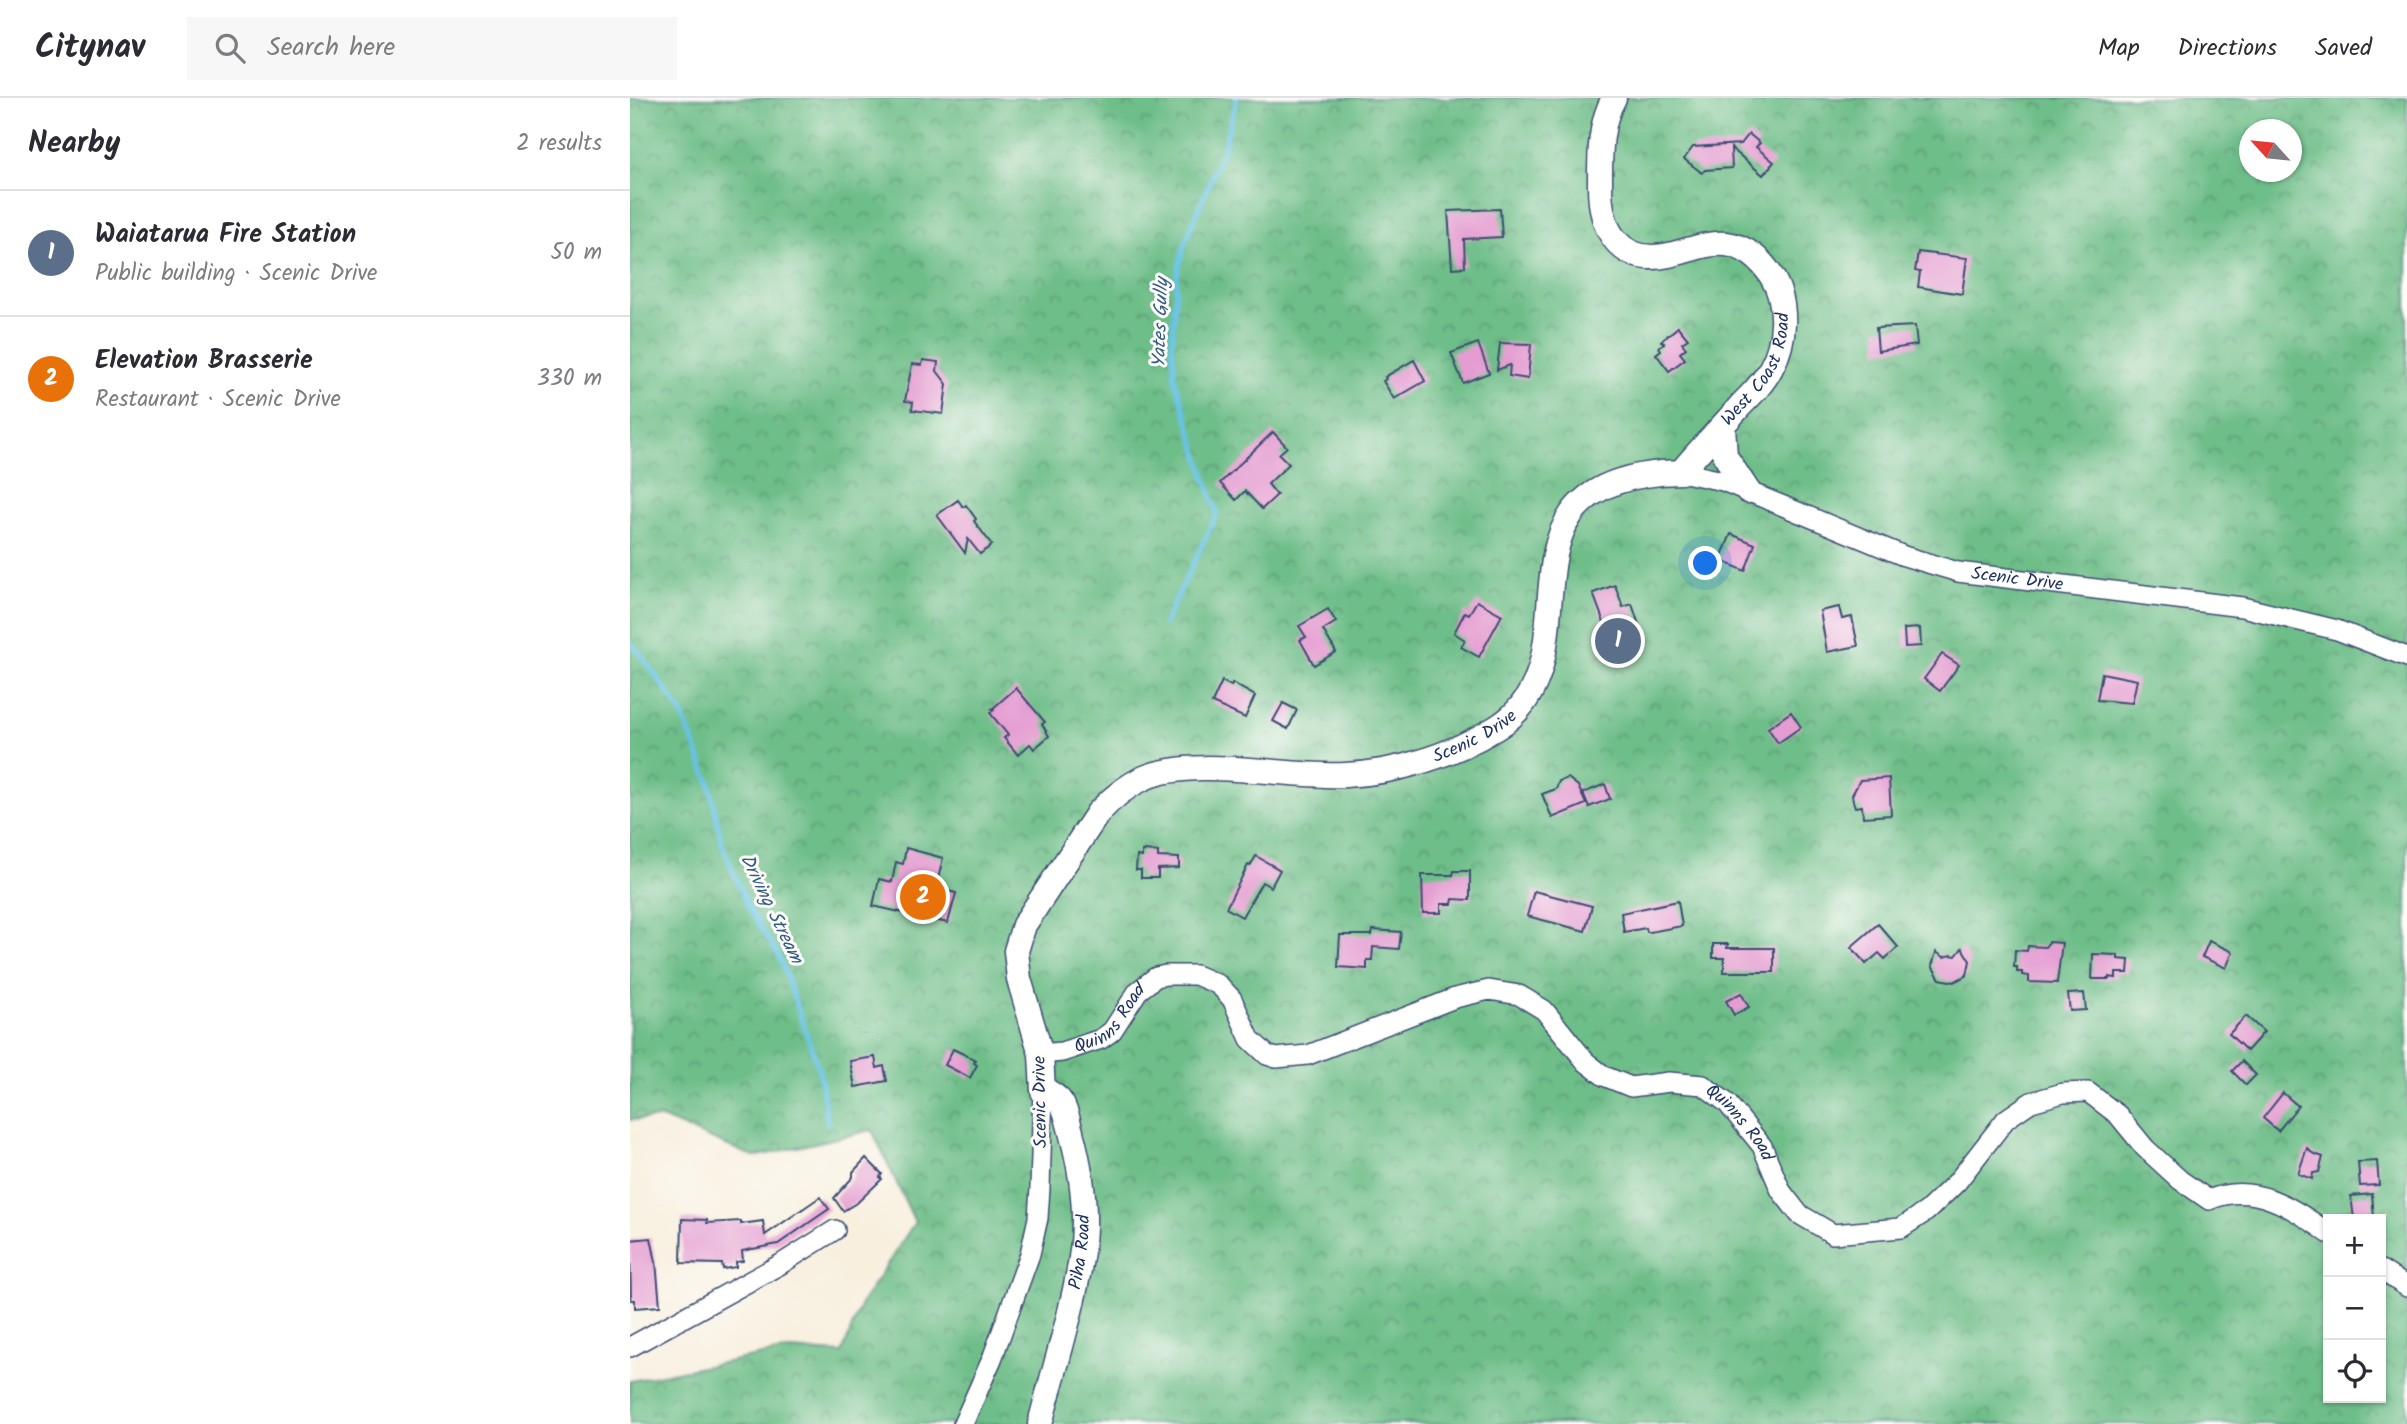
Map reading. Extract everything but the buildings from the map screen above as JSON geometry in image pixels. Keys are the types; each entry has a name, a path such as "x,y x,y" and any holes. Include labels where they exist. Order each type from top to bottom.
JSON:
{"main road":[{"name":"West Coast Road","path":"1614,98 1603,129 1600,190 1605,223 1617,244 1641,256 1653,257 1704,246 1729,244 1752,254 1771,275 1780,291 1783,322 1774,362 1757,388 1681,472"},
{"path":"1723,426 1725,456 1748,491"},
{"name":"Scenic Drive","path":"1043,1091 1041,1054 1019,979 1016,951 1019,937 1024,925 1086,831 1113,797 1146,777 1187,769 1289,775 1375,772 1432,758 1481,737 1513,715 1532,688 1543,655 1550,581 1557,542 1573,512 1584,500 1616,481 1653,473 1681,472"},
{"name":"Piha Road","path":"1040,1424 1082,1257 1084,1210 1076,1150 1063,1102 1052,1093 1043,1091"}],"street":[{"name":"Scenic Drive","path":"1681,472 1724,481 1904,556 1958,572 2242,607 2337,630 2407,656"},
{"name":"Quinns Road","path":"1041,1054 1062,1052 1101,1039 1112,1031 1138,991 1156,977 1166,975 1196,975 1219,985 1232,999 1250,1039 1267,1055 1276,1058 1308,1055 1455,998 1489,990 1519,995 1544,1010 1586,1062 1604,1076 1631,1087 1669,1082 1703,1086 1727,1103 1762,1146 1781,1191 1799,1214 1833,1234 1901,1228 1927,1210 1957,1182 2006,1119 2031,1102 2063,1093 2088,1092 2118,1115 2145,1148 2180,1180 2209,1200 2226,1192 2248,1193 2297,1209 2323,1229"},
{"name":"Scenic Drive","path":"963,1424 995,1352 1030,1254 1040,1198 1043,1091"},
{"path":"630,1348 781,1264 835,1230"},
{"path":"2386,1273 2407,1287"}],"green space":[{"path":"630,98 2407,98 2407,1424 630,1424 630,1381 788,1350 842,1353 861,1304 915,1222 872,1130 754,1157 662,1118 630,1120"}],"waterway":[{"name":"Yates Gully","path":"1164,624 1217,514 1175,380 1172,343 1177,274 1185,242 1224,147 1237,98"},
{"name":"Driving Stream","path":"630,643 680,710 709,781 722,844 748,907 780,958 819,1070 828,1124"}],"place":[{"name":"Waiatarua Fire Station","path":"1618,641"},
{"name":"Elevation Brasserie","path":"923,897"}]}
